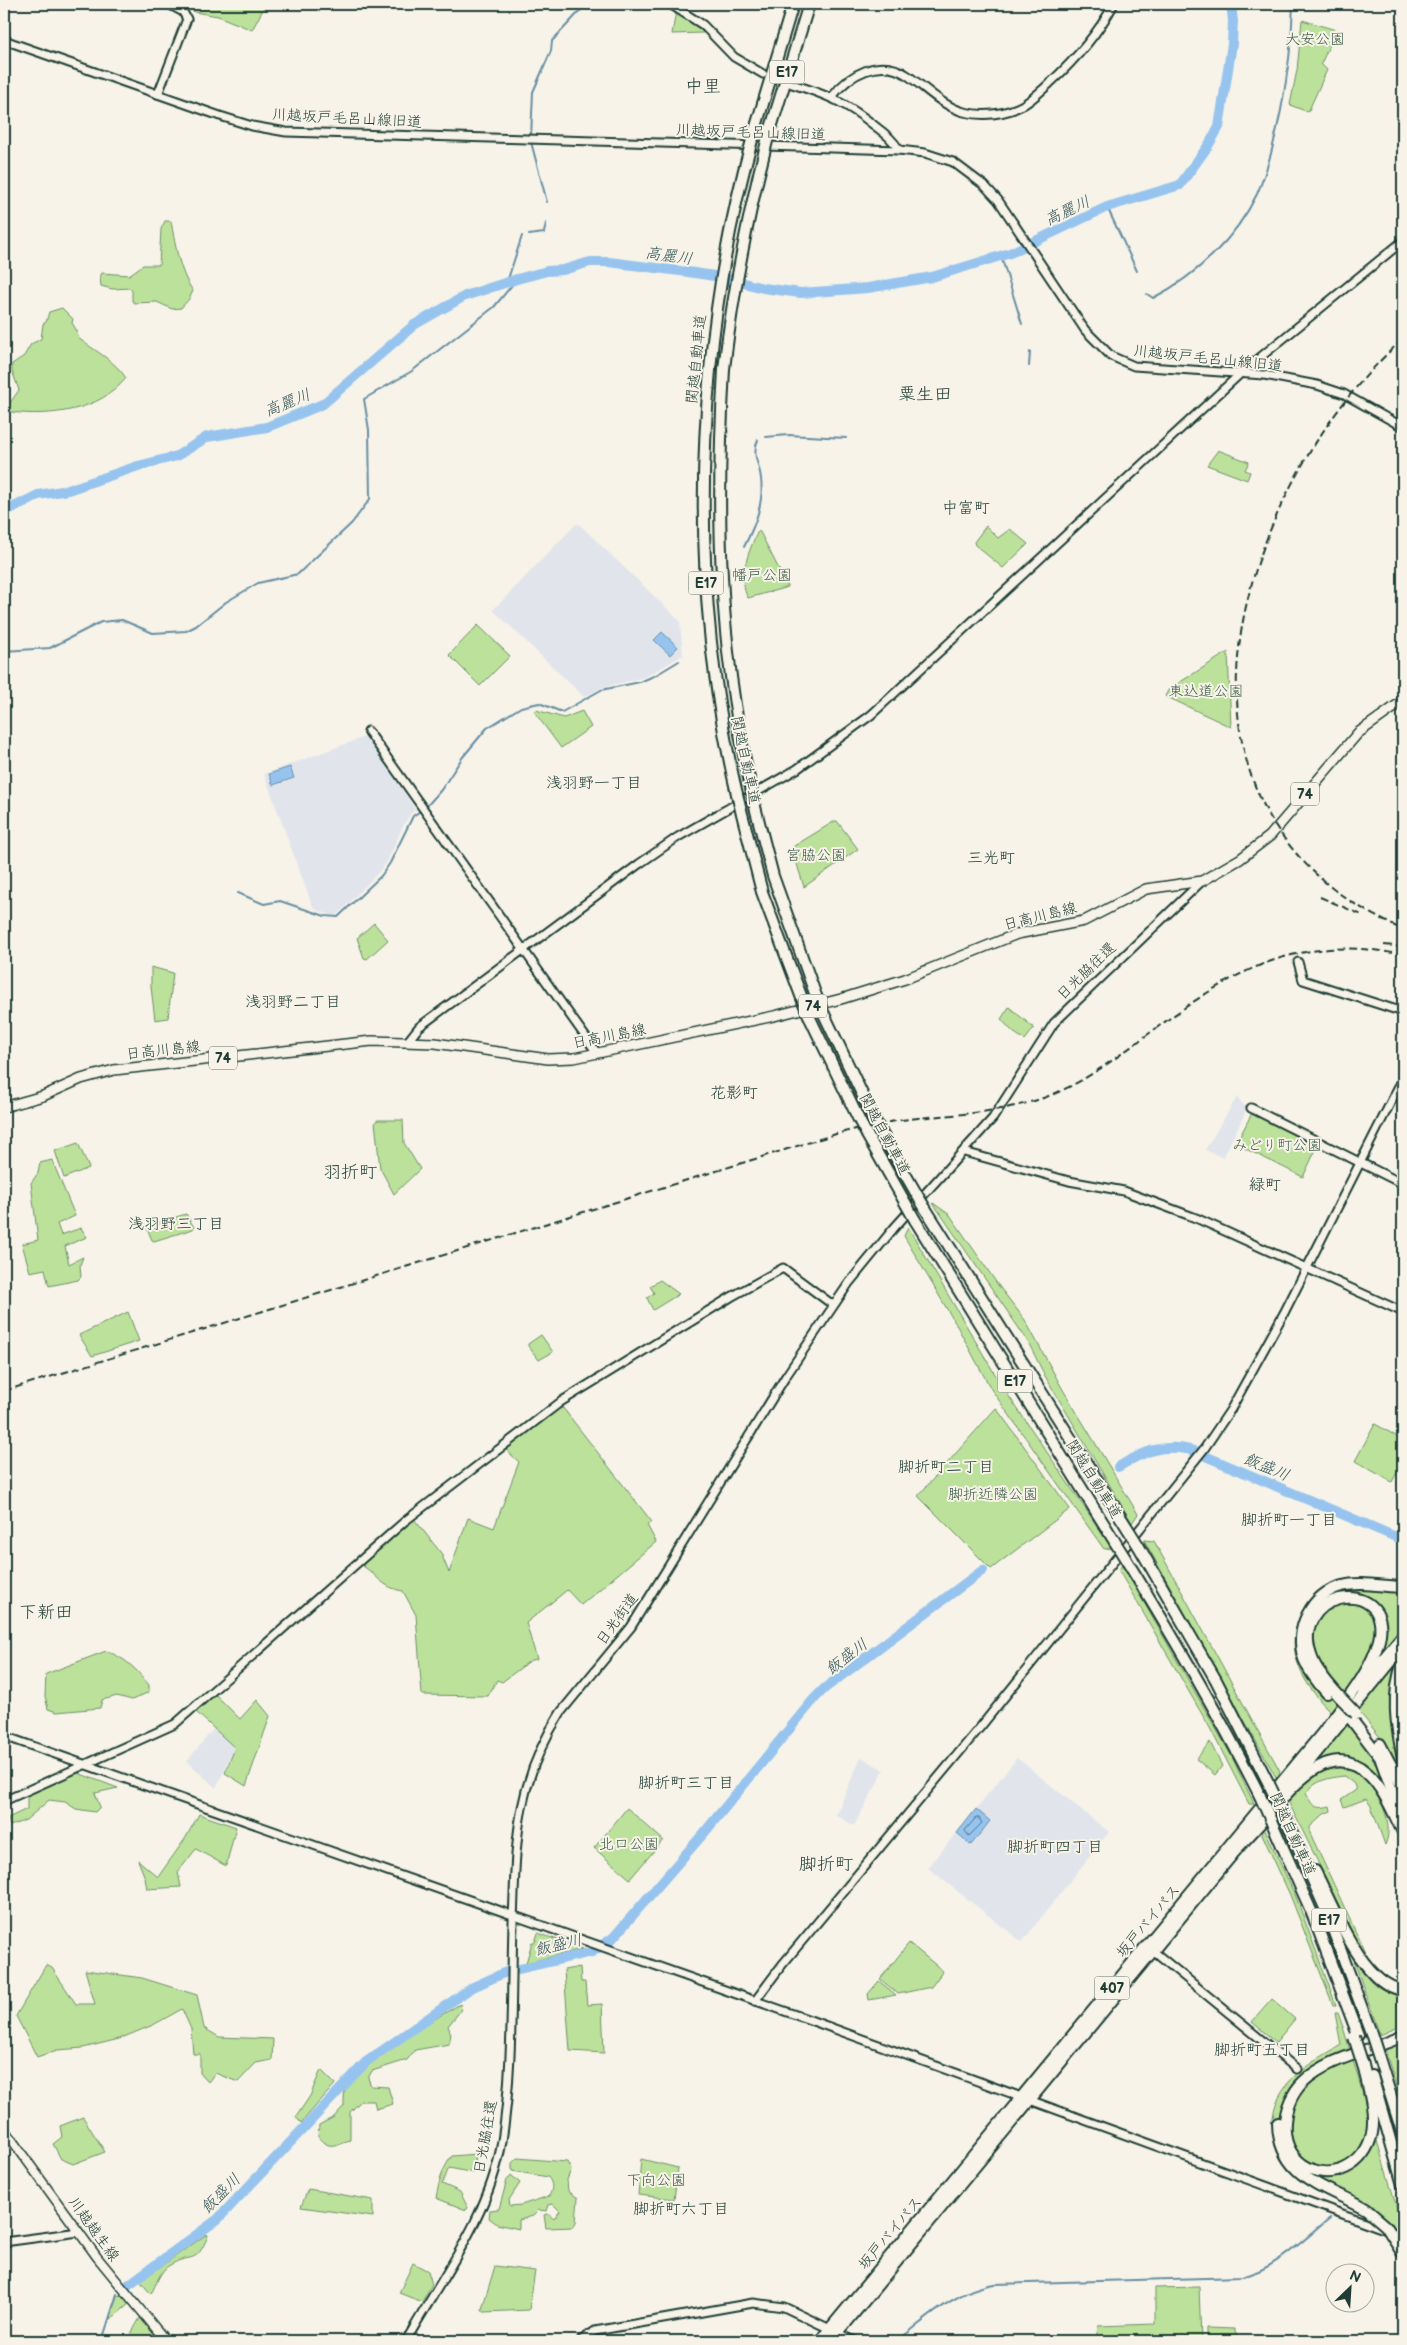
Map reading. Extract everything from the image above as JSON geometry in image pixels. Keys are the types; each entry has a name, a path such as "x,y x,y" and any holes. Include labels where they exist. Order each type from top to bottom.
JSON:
{"highway":[{"name":"関越自動車道","path":"793,4 752,140 725,255 713,333 706,424 704,498 709,620 718,700 737,794 762,892 803,1001 863,1128 915,1220 1125,1558 1233,1741 1260,1796 1312,1913 1356,2036 1403,2185"},
{"name":"関越自動車道","path":"809,4 767,141 749,212 736,281 724,369 719,482 721,585 734,696 754,803 773,876 816,996 881,1132 925,1208 1138,1545 1216,1680 1270,1784 1283,1810 1324,1908 1370,2030 1403,2135"},
{"path":"1403,1587 1357,1584 1342,1586 1321,1597 1311,1608 1302,1629 1302,1651 1312,1674 1378,1741 1403,1788"},
{"path":"1324,1732 1367,1667 1379,1640 1380,1627 1377,1614 1369,1604 1351,1597 1338,1598 1325,1604 1315,1616 1310,1630 1309,1646 1314,1663 1337,1699"},
{"name":"坂戸バイパス","path":"820,2341 833,2334 1403,1635"},
{"name":"坂戸バイパス","path":"1025,2098 1153,1951 1403,1647"},
{"path":"1403,1663 1397,1682 1396,1703 1403,1758"},
{"path":"1354,1717 1380,1757 1403,1823"},
{"path":"1231,1855 1302,1778 1322,1765 1336,1762 1356,1766 1372,1778 1403,1832"},
{"path":"1283,1810 1361,1959 1370,1972 1382,1982 1403,1990"},
{"path":"1403,2029 1324,2061 1306,2072 1288,2090 1279,2114 1278,2130 1281,2146 1295,2169 1319,2186 1366,2208 1386,2226 1403,2254"},
{"path":"1365,2064 1372,2132 1364,2153 1355,2164 1342,2170 1321,2172 1308,2167 1292,2153 1285,2133 1286,2110 1297,2088 1318,2071 1403,2036"}],"main road":[{"name":"日光脇往還","path":"1202,881 1240,858 1270,836 1358,734 1403,701"},
{"name":"日高川島線","path":"4,1107 42,1096 87,1077 128,1068 341,1043 408,1041 548,1059 574,1058 841,999 905,979 1017,934 1084,921 1146,889 1202,881"},
{"name":"川越越生線","path":"4,2129 78,2232 166,2341"}],"street":[{"path":"158,94 188,20 180,9 168,4"},
{"path":"670,4 704,25 734,57 763,74"},
{"path":"832,97 854,75 865,70 882,68 905,74 943,102 964,112 984,114 1008,111 1031,99 1072,62 1092,40 1114,4"},
{"name":"川越坂戸毛呂山線旧道","path":"4,40 237,122 286,132 899,150 936,156 953,162 975,177 998,200 1071,310 1093,340 1111,356 1126,363 1149,368 1241,373 1274,377 1335,391 1403,427"},
{"path":"792,84 832,97 865,118 893,141 899,150"},
{"path":"408,1041 419,1027 623,875 678,837 797,769 865,720 1241,373 1403,240"},
{"path":"368,731 597,1053"},
{"name":"日光脇往還","path":"833,1305 877,1248 993,1118 1054,1023 1202,881"},
{"path":"1298,962 1303,980 1403,1012"},
{"path":"755,2001 782,1965 1098,1582 1204,1448 1231,1409 1307,1269 1403,1078"},
{"path":"1251,1108 1403,1184"},
{"path":"964,1152 1069,1181 1124,1192 1196,1218 1403,1312"},
{"path":"4,1801 175,1724 411,1517 562,1401 731,1296 783,1268 833,1305"},
{"name":"日光街道","path":"512,1976 519,1813 535,1761 551,1727 561,1712 631,1627 786,1376 833,1305"},
{"path":"4,1736 755,2001 1403,2236"},
{"path":"1153,1951 1297,2069"},
{"name":"日光脇往還","path":"406,2341 478,2219 498,2160 507,2101 512,1976"},
{"path":"4,2242 78,2232"},
{"path":"580,2341 595,2331 753,2303 784,2307 833,2334 855,2341"}],"shaded area":[{"path":"576,524 579,524 680,621 683,655 645,677 601,688 584,697 493,610"},
{"path":"367,736 416,810 411,813 404,824 387,862 378,873 337,915 330,915 317,910 312,905 264,774"},
{"path":"1237,1097 1247,1109 1223,1158 1205,1150"},
{"path":"214,1728 235,1748 216,1788 187,1761"},
{"path":"861,1757 884,1770 854,1826 836,1815"},
{"path":"1017,1758 1109,1832 1022,1942 928,1868"}],"green space":[{"path":"185,4 266,4 252,30 218,16 194,12"},
{"path":"676,11 695,22 703,33 672,34"},
{"name":"大安公園","path":"1302,20 1336,30 1321,64 1327,70 1308,112 1290,105 1297,70"},
{"path":"165,221 171,221 181,266 193,291 181,308 172,309 157,302 135,303 132,301 132,291 130,288 112,289 101,286 100,277 102,273 129,275 143,265 159,265 161,229"},
{"path":"62,308 73,319 72,323 77,331 78,338 110,361 126,378 103,398 88,405 58,412 11,412 7,407 19,390 12,371 12,364 24,356 31,344 41,339 43,324 46,322 49,312"},
{"path":"1218,450 1249,462 1245,470 1250,472 1247,480 1207,465"},
{"path":"986,526 998,538 1010,529 1028,544 1003,568 975,545 974,542"},
{"name":"幡戸公園","path":"758,531 788,587 748,598 745,590 744,573 751,547"},
{"path":"478,625 510,656 480,686 449,655"},
{"name":"東込道公園","path":"1228,652 1231,727 1165,696 1169,689"},
{"path":"536,710 564,718 582,711 591,727 561,748 535,713"},
{"name":"宮脇公園","path":"837,821 858,849 804,887 792,848"},
{"path":"374,923 388,940 367,959 364,958 357,938"},
{"path":"151,967 173,973 168,1018 155,1020 151,987"},
{"path":"1009,1007 1034,1028 1025,1040 1013,1032 1001,1019"},
{"name":"みどり町公園","path":"1252,1113 1318,1145 1303,1177 1236,1144"},
{"path":"378,1120 403,1120 404,1143 420,1169 394,1194 380,1168 375,1122"},
{"path":"78,1143 89,1168 64,1178 55,1151"},
{"path":"52,1160 75,1216 57,1224 61,1235 81,1228 87,1237 65,1246 69,1264 83,1257 80,1265 81,1277 78,1280 49,1286 45,1269 30,1272 22,1244 38,1240 31,1183 38,1173 40,1163"},
{"path":"933,1203 950,1215 998,1285 1025,1320 1062,1388 1138,1514 1132,1523 1045,1376 1027,1340"},
{"path":"186,1214 194,1227 193,1229 152,1240 146,1226"},
{"path":"908,1227 1002,1386 1112,1548 1104,1549 991,1389 957,1326 904,1236"},
{"path":"660,1280 679,1294 653,1310 647,1298 654,1293 650,1286"},
{"path":"128,1312 139,1341 92,1356 79,1335"},
{"path":"541,1335 553,1352 539,1360 528,1344"},
{"path":"559,1408 563,1408 652,1522 647,1525 656,1542 581,1605 567,1590 526,1623 537,1659 531,1660 502,1682 497,1680 488,1696 422,1695 416,1615 403,1591 396,1590 382,1581 363,1566 364,1561 414,1519 441,1553 449,1573 468,1518 494,1528 519,1462 505,1449"},
{"name":"脚折近隣公園","path":"996,1408 1070,1509 991,1569 918,1496"},
{"path":"1375,1424 1403,1440 1403,1461 1392,1482 1355,1461"},
{"path":"1144,1540 1154,1541 1280,1771 1277,1779"},
{"path":"1122,1564 1231,1755 1254,1804 1249,1804 1210,1728 1119,1571"},
{"path":"1403,1583 1403,1630 1331,1712 1312,1690 1298,1665 1294,1638 1297,1624 1304,1610 1318,1595 1328,1589"},
{"path":"106,1651 120,1657 135,1669 149,1685 149,1692 132,1700 117,1696 102,1700 100,1708 57,1712 48,1709 45,1696 46,1674"},
{"path":"1395,1662 1403,1668 1400,1704 1403,1731 1403,1777 1384,1742 1356,1708"},
{"path":"215,1694 240,1719 257,1700 270,1716 246,1786 225,1773 235,1748 195,1711"},
{"path":"1347,1720 1369,1751 1383,1787 1351,1761 1310,1768"},
{"path":"1210,1742 1222,1766 1215,1775 1196,1759"},
{"path":"1337,1767 1357,1773 1369,1783 1380,1799 1387,1818 1388,1837 1385,1845 1371,1806 1366,1799 1344,1807 1341,1800 1356,1790 1354,1784 1344,1776 1323,1780 1306,1793 1315,1806 1330,1806 1331,1811 1324,1814 1310,1827 1310,1833 1365,1952 1362,1952 1288,1801 1302,1782 1322,1771"},
{"path":"78,1773 118,1788 95,1793 100,1807 95,1812 76,1809 65,1802 49,1800 26,1820 10,1826 8,1818 27,1809 27,1794"},
{"name":"北口公園","path":"627,1808 663,1840 630,1879 594,1848"},
{"path":"199,1814 236,1827 226,1866 196,1849 178,1872 181,1887 147,1889 138,1860 158,1877 185,1839"},
{"path":"1265,1830 1296,1897 1336,2005 1333,2005 1290,1895 1262,1834"},
{"path":"538,1933 583,1949 526,1963 532,1942 535,1942"},
{"path":"1345,1935 1360,1966 1373,1983 1391,1993 1403,1995 1403,2025 1380,2035"},
{"path":"909,1943 943,1971 931,1987 898,1994 880,1979"},
{"path":"46,1965 52,1968 76,2004 95,2004 85,1970 142,1978 197,1995 204,2028 219,2037 273,2039 272,2060 256,2063 238,2082 215,2073 208,2082 200,2073 200,2054 193,2054 191,2029 182,2009 153,2025 119,2039 83,2048 57,2050 37,2057 16,2016"},
{"path":"580,1967 581,1982 585,1982 587,2005 602,2004 604,2053 570,2051 564,1970"},
{"path":"879,1981 896,1995 869,2000 868,1994"},
{"path":"1272,1999 1295,2019 1276,2042 1252,2022"},
{"path":"460,2004 461,2010 448,2026 451,2034 449,2044 415,2050 407,2060 372,2071 368,2078 371,2086 388,2087 393,2104 376,2109 374,2101 361,2101 350,2112 350,2140 329,2145 318,2137 319,2125 334,2117 344,2106 345,2090 352,2078 364,2066 396,2042"},
{"path":"1335,2013 1338,2013 1343,2027 1403,2228 1391,2227 1311,2177 1289,2168 1279,2156 1276,2147 1273,2135 1273,2118 1276,2103 1283,2090 1302,2070 1341,2045"},
{"path":"1403,2039 1403,2110 1384,2046"},
{"path":"321,2070 335,2084 301,2123 296,2117 310,2096"},
{"path":"83,2117 105,2152 73,2164 61,2159 53,2144 62,2137 60,2126"},
{"path":"476,2154 474,2173 449,2168 442,2184 460,2192 468,2208 466,2210 436,2198 441,2176 452,2156"},
{"path":"517,2158 567,2162 571,2170 567,2180 568,2191 578,2198 576,2222 573,2227 546,2228 544,2215 548,2214 554,2219 560,2211 553,2204 549,2205 547,2211 539,2210 533,2216 519,2220 519,2229 497,2224 489,2218 490,2210 499,2209 507,2180 511,2175 520,2183 509,2200 510,2206 521,2205 549,2196 552,2184 548,2177 512,2171 512,2163"},
{"name":"下向公園","path":"641,2159 678,2168 674,2199 638,2195"},
{"path":"308,2189 373,2200 373,2217 301,2207"},
{"path":"207,2234 208,2236 200,2252 167,2267 151,2294 140,2281"},
{"path":"413,2263 428,2271 432,2284 422,2302 399,2293"},
{"path":"495,2266 535,2271 529,2310 484,2312 482,2309"},
{"path":"1199,2287 1201,2341 1096,2341 1098,2326 1155,2324 1155,2288"},
{"path":"117,2295 123,2296 129,2304 110,2320"},
{"path":"140,2318 155,2334 147,2341 127,2341"},
{"path":"1206,2328 1234,2329 1239,2341 1206,2341"}],"water":[{"path":"662,632 678,647 670,655 654,640"},
{"path":"290,767 294,778 273,785 269,774"},
{"path":"976,1809 990,1821 971,1845 957,1833"}],"waterway":[{"path":"531,137 533,92 551,51 552,41 580,11 583,4"},
{"name":"高麗川","path":"4,512 38,495 68,490 138,466 177,456 207,437 267,427 323,404 414,325 465,296 517,279 547,271 563,270 590,262 609,262 721,277 763,288 801,293 868,288 932,277 1010,253 1107,207 1180,185 1219,127 1232,44 1233,21 1231,4"},
{"path":"1147,294 1153,298 1184,279 1199,267 1238,226 1257,194 1268,163 1281,110 1292,31 1293,4"},
{"path":"531,142 547,202"},
{"path":"1107,207 1137,271"},
{"path":"529,235 544,233 546,223"},
{"path":"507,282 522,236"},
{"path":"1001,256 1022,324"},
{"path":"4,651 50,648 101,622 122,620 153,633 186,631 196,626 226,602 258,583 298,574 352,523 370,499 369,430 364,399 412,371 494,307 517,279"},
{"path":"1029,366 1030,352"},
{"path":"766,437 788,435 846,438"},
{"path":"744,547 760,506 762,488 755,450 758,440"},
{"path":"238,893 264,904 280,901 325,916 338,917 381,876 390,863 413,816 426,807 441,790 462,758 487,728 521,707 539,703 562,712 601,690 640,682 679,661"},
{"name":"飯盛川","path":"1118,1467 1153,1450 1162,1448 1191,1450 1403,1540"},
{"name":"飯盛川","path":"128,2285 218,2219 366,2062 471,1988 506,1972 592,1952 613,1938 825,1688 983,1570"},
{"path":"897,2341 955,2299 967,2292 994,2284 1242,2277 1255,2273 1278,2260 1330,2218"},
{"name":"飯盛川","path":"102,2341 117,2294"}],"railway":[{"path":"1403,339 1361,381 1343,404 1325,428 1294,479 1269,533 1253,580 1242,628 1237,676 1239,723 1249,768 1267,811 1295,851 1332,888 1366,911 1403,930"},
{"path":"1320,897 1362,915"},
{"path":"1384,945 1403,947"},
{"path":"4,1391 836,1134 897,1121 1002,1109 1035,1101 1089,1076 1207,993 1236,976 1266,963 1296,954 1329,949 1364,949 1403,955"}],"district":[{"name":"中里","path":"703,86"},
{"name":"粟生田","path":"925,394"},
{"name":"中富町","path":"966,507"},
{"name":"浅羽野一丁目","path":"594,782"},
{"name":"三光町","path":"991,857"},
{"name":"浅羽野二丁目","path":"293,1001"},
{"name":"花影町","path":"734,1092"},
{"name":"羽折町","path":"350,1172"},
{"name":"緑町","path":"1265,1184"},
{"name":"浅羽野三丁目","path":"176,1223"},
{"name":"脚折町二丁目","path":"946,1466"},
{"name":"脚折町一丁目","path":"1289,1519"},
{"name":"下新田","path":"46,1612"},
{"name":"脚折町三丁目","path":"686,1782"},
{"name":"脚折町四丁目","path":"1055,1846"},
{"name":"脚折町","path":"826,1864"},
{"name":"脚折町五丁目","path":"1262,2049"},
{"name":"脚折町六丁目","path":"681,2208"}]}
